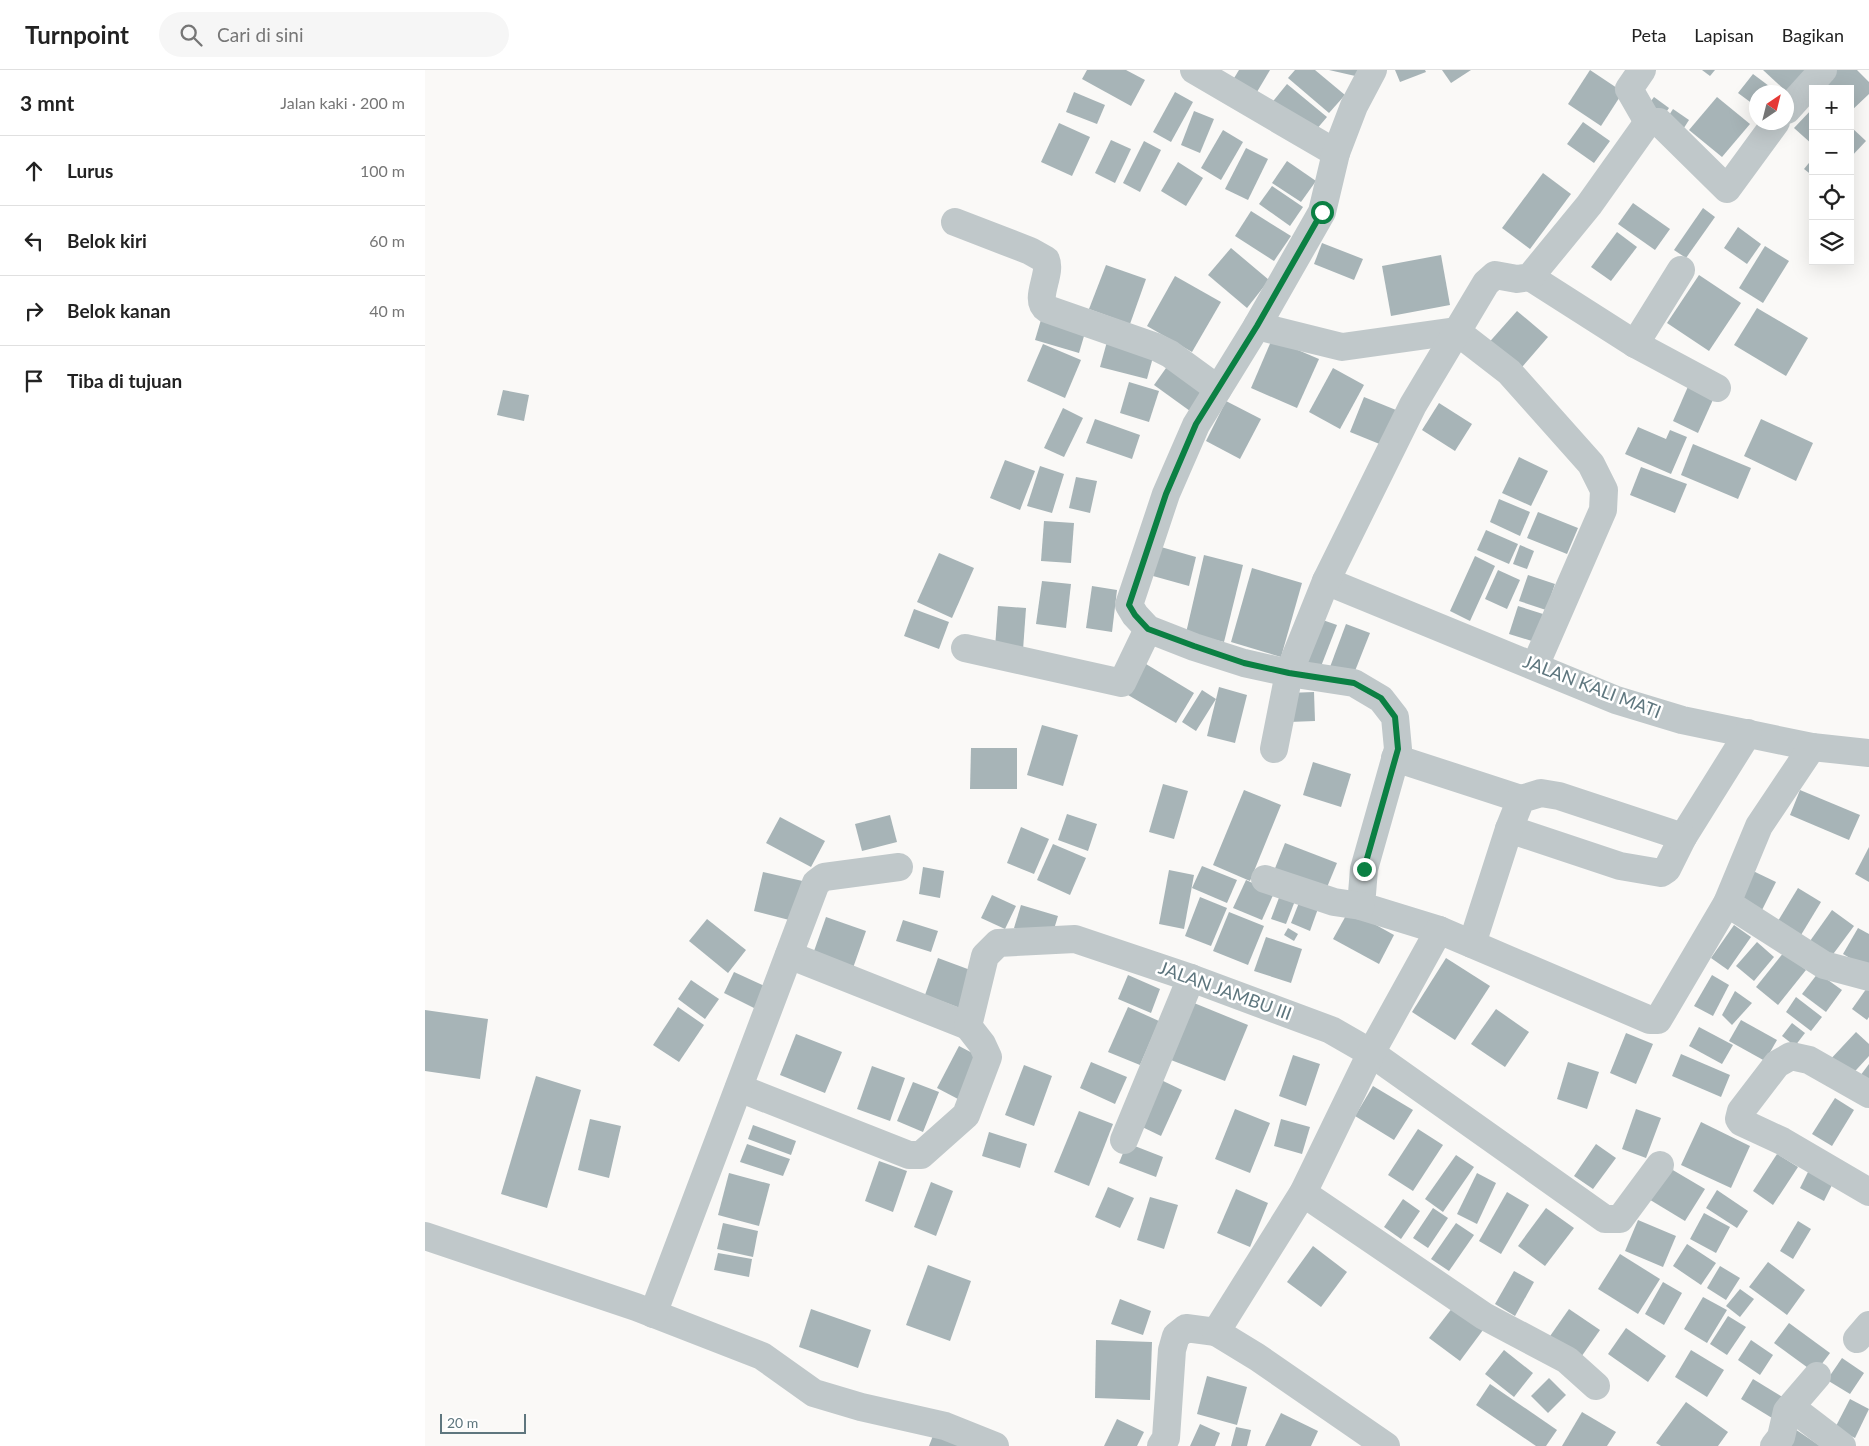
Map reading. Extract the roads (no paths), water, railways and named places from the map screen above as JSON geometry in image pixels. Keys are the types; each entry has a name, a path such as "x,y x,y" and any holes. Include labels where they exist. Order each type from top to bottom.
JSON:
{"street":[{"path":"1195,70 1336,153"},
{"path":"1361,906 1364,869 1398,749 1395,717 1381,698 1354,683 1289,673 1244,663 1148,629 1135,615 1129,605 1166,494 1196,424 1257,326 1322,212 1336,153 1354,106 1373,70"},
{"path":"1642,70 1629,89 1648,122"},
{"path":"1794,102 1823,70"},
{"path":"1648,122 1659,122 1727,189 1770,130"},
{"path":"1530,277 1589,205 1648,122"},
{"path":"955,222 1030,251 1046,260 1046,278 1041,300 1043,307 1156,347 1170,354 1218,389"},
{"path":"1635,344 1681,270"},
{"path":"1274,749 1289,673 1326,581 1413,405 1455,332 1489,279 1495,275 1517,279 1530,277 1635,344 1717,388"},
{"path":"1257,326 1342,348 1455,332 1509,372 1591,464 1604,490 1603,510 1535,666"},
{"name":"JALAN KALI MATI","path":"1326,581 1616,700 1682,720 1812,747 1869,753"},
{"path":"965,648 1122,683 1148,629"},
{"path":"1509,829 1620,866 1661,873 1667,869 1683,837 1748,733"},
{"path":"1265,879 1326,900 1361,906 1439,930 1650,1020 1658,1020 1727,903 1759,826 1812,747"},
{"path":"1395,758 1521,799 1541,793 1559,796 1683,837"},
{"path":"1472,944 1509,829 1521,799"},
{"path":"653,1314 815,883 824,877 899,866"},
{"path":"1727,903 1824,965 1869,977"},
{"path":"1216,1332 1303,1193 1371,1053 1439,930"},
{"name":"JALAN JAMBU III","path":"968,1026 985,956 997,942 1075,939 1191,978 1331,1030 1371,1053 1605,1219 1621,1219 1660,1165"},
{"path":"739,1088 909,1156 921,1155 966,1115 989,1057 968,1026 789,955"},
{"path":"1124,1140 1191,978"},
{"path":"1869,1094 1809,1060 1791,1056 1777,1064 1741,1111 1739,1119 1741,1122 1782,1140 1869,1192"},
{"path":"1303,1193 1483,1316 1567,1360 1596,1386"},
{"path":"425,1236 653,1314 762,1356 815,1393 861,1407 945,1426 995,1446"},
{"path":"1161,1446 1167,1438 1172,1350 1176,1336 1186,1328 1216,1332 1257,1357 1386,1446"},
{"path":"1774,1446 1781,1437 1785,1415 1817,1376"},
{"path":"1791,1406 1842,1446"}]}
